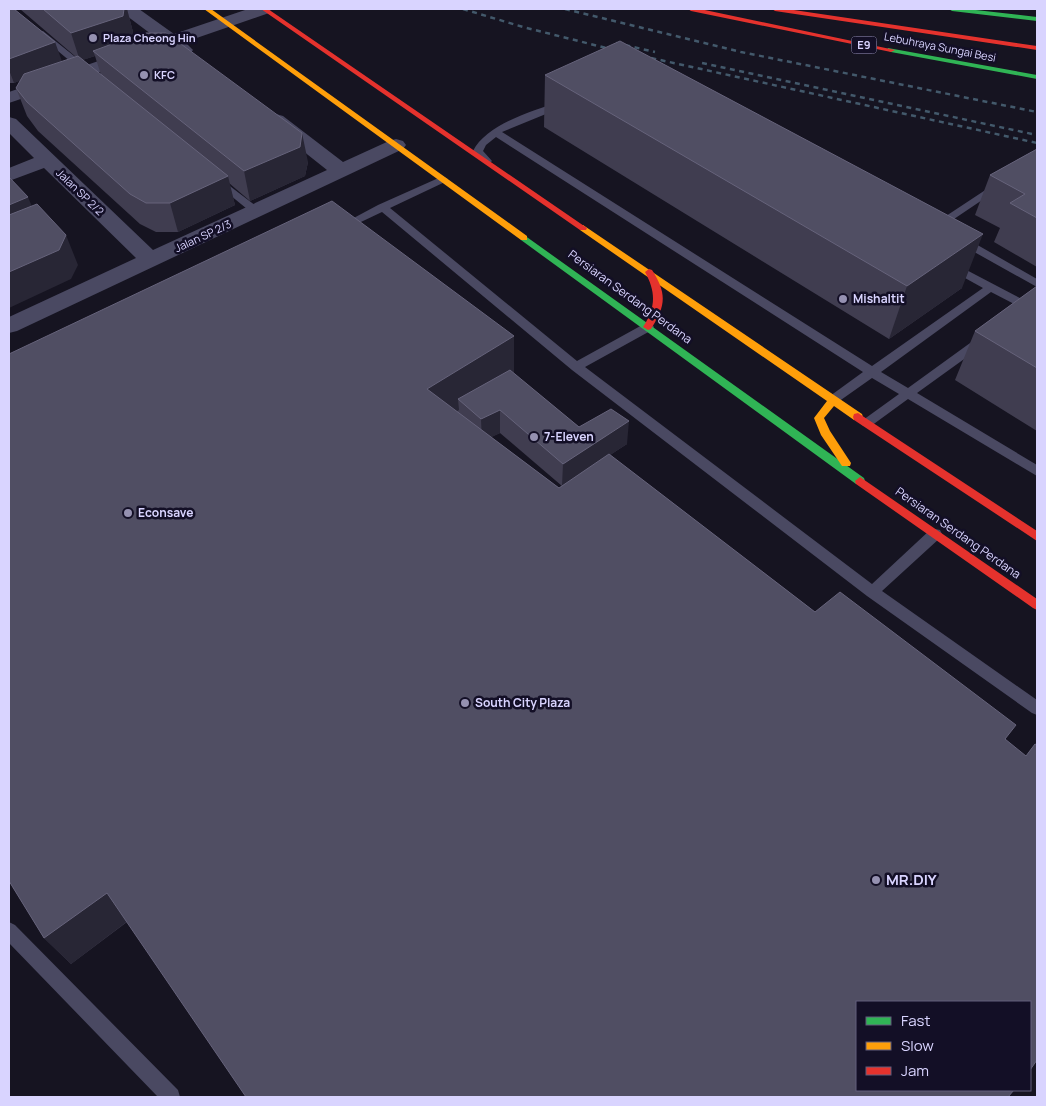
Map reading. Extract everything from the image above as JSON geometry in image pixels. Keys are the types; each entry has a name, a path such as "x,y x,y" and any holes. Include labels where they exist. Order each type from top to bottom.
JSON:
{"main road":[{"name":"Persiaran Serdang Perdana","path":"207,9 857,479 1037,606"},
{"path":"263,9 1037,537"},
{"name":"Lebuhraya Sungai Besi","path":"691,9 851,43 1037,77"},
{"path":"775,9 1037,48"},
{"path":"949,14 1037,19"},
{"path":"949,14 991,25"},
{"path":"462,145 466,156 464,162"},
{"path":"443,179 454,174"},
{"path":"648,327 656,317 660,306 660,294 649,272"},
{"path":"816,430 819,418 834,399"},
{"path":"777,420 816,430 844,430 867,422"},
{"path":"816,430 857,479"}],"street":[{"path":"129,9 195,58"},
{"path":"9,98 91,74 172,41 263,9"},
{"path":"264,112 341,171"},
{"name":"Jalan SP 2/2","path":"9,123 151,260"},
{"name":"Jalan SP 2/3","path":"9,326 396,145"},
{"path":"9,175 47,160"}],"lane":[{"path":"35,27 91,74"},
{"path":"488,162 478,151 479,145 495,132 566,103"},
{"path":"495,132 872,372 1037,471"},
{"path":"210,173 256,211"},
{"path":"330,232 443,179"},
{"path":"1004,180 948,218 955,237 1037,284"},
{"path":"382,207 576,367 872,592 1037,708"},
{"path":"938,260 1029,311"},
{"path":"834,399 990,288"},
{"path":"576,367 648,327"},
{"path":"867,422 988,336"},
{"path":"872,592 935,534"},
{"path":"9,931 171,1097"}],"building":[{"path":"9,9 14,9 55,42 9,59"},
{"path":"43,9 124,9 123,16 71,33"},
{"path":"142,33 166,33 302,133 300,147 244,171 93,51"},
{"path":"620,41 983,234 907,286 545,75"},
{"path":"78,56 228,176 170,203 146,203 130,194 27,102 16,88 24,74"},
{"path":"1037,149 1037,218 1010,203 1025,194 990,175"},
{"path":"9,177 28,197 9,205"},
{"name":"South City Plaza","path":"332,201 514,336 427,389 559,488 609,454 815,612 840,592 1016,725 1005,739 1026,756 1035,744 1037,745 1037,1060 1031,1069 1031,1001 856,1001 856,1091 1013,1091 1008,1097 246,1097 107,893 44,938 9,881 9,354"},
{"path":"37,204 66,235 59,250 9,272 9,215"},
{"path":"1037,286 1037,368 975,331"},
{"path":"510,370 579,427 611,409 629,421 563,464 500,410 481,419 458,399"}],"railway":[{"path":"463,9 523,27 618,51"},
{"path":"565,9 741,52 1037,112"},
{"path":"616,43 655,52"},
{"path":"642,56 1037,143"},
{"path":"702,63 1037,135"}],"traffic: fast":[{"path":"952,9 1037,19"},
{"path":"891,50 1037,77"},
{"path":"524,238 860,481"}],"traffic: slow":[{"path":"207,9 524,238"},
{"path":"583,228 858,417"},
{"path":"834,399 819,418 825,432 846,463"}],"traffic: jam":[{"path":"264,9 583,228"},
{"path":"691,9 891,50"},
{"path":"775,9 1037,48"},
{"path":"648,327 656,313 659,300 656,287 649,272"},
{"path":"858,417 1037,537"},
{"path":"860,481 1037,605"}],"place":[{"name":"Plaza Cheong Hin","path":"93,38"},
{"name":"KFC","path":"144,75"},
{"name":"Mishaltit","path":"843,299"},
{"name":"7-Eleven","path":"534,437"},
{"name":"Econsave","path":"128,513"},
{"name":"South City Plaza","path":"465,703"},
{"name":"MR.DIY","path":"876,880"}]}
